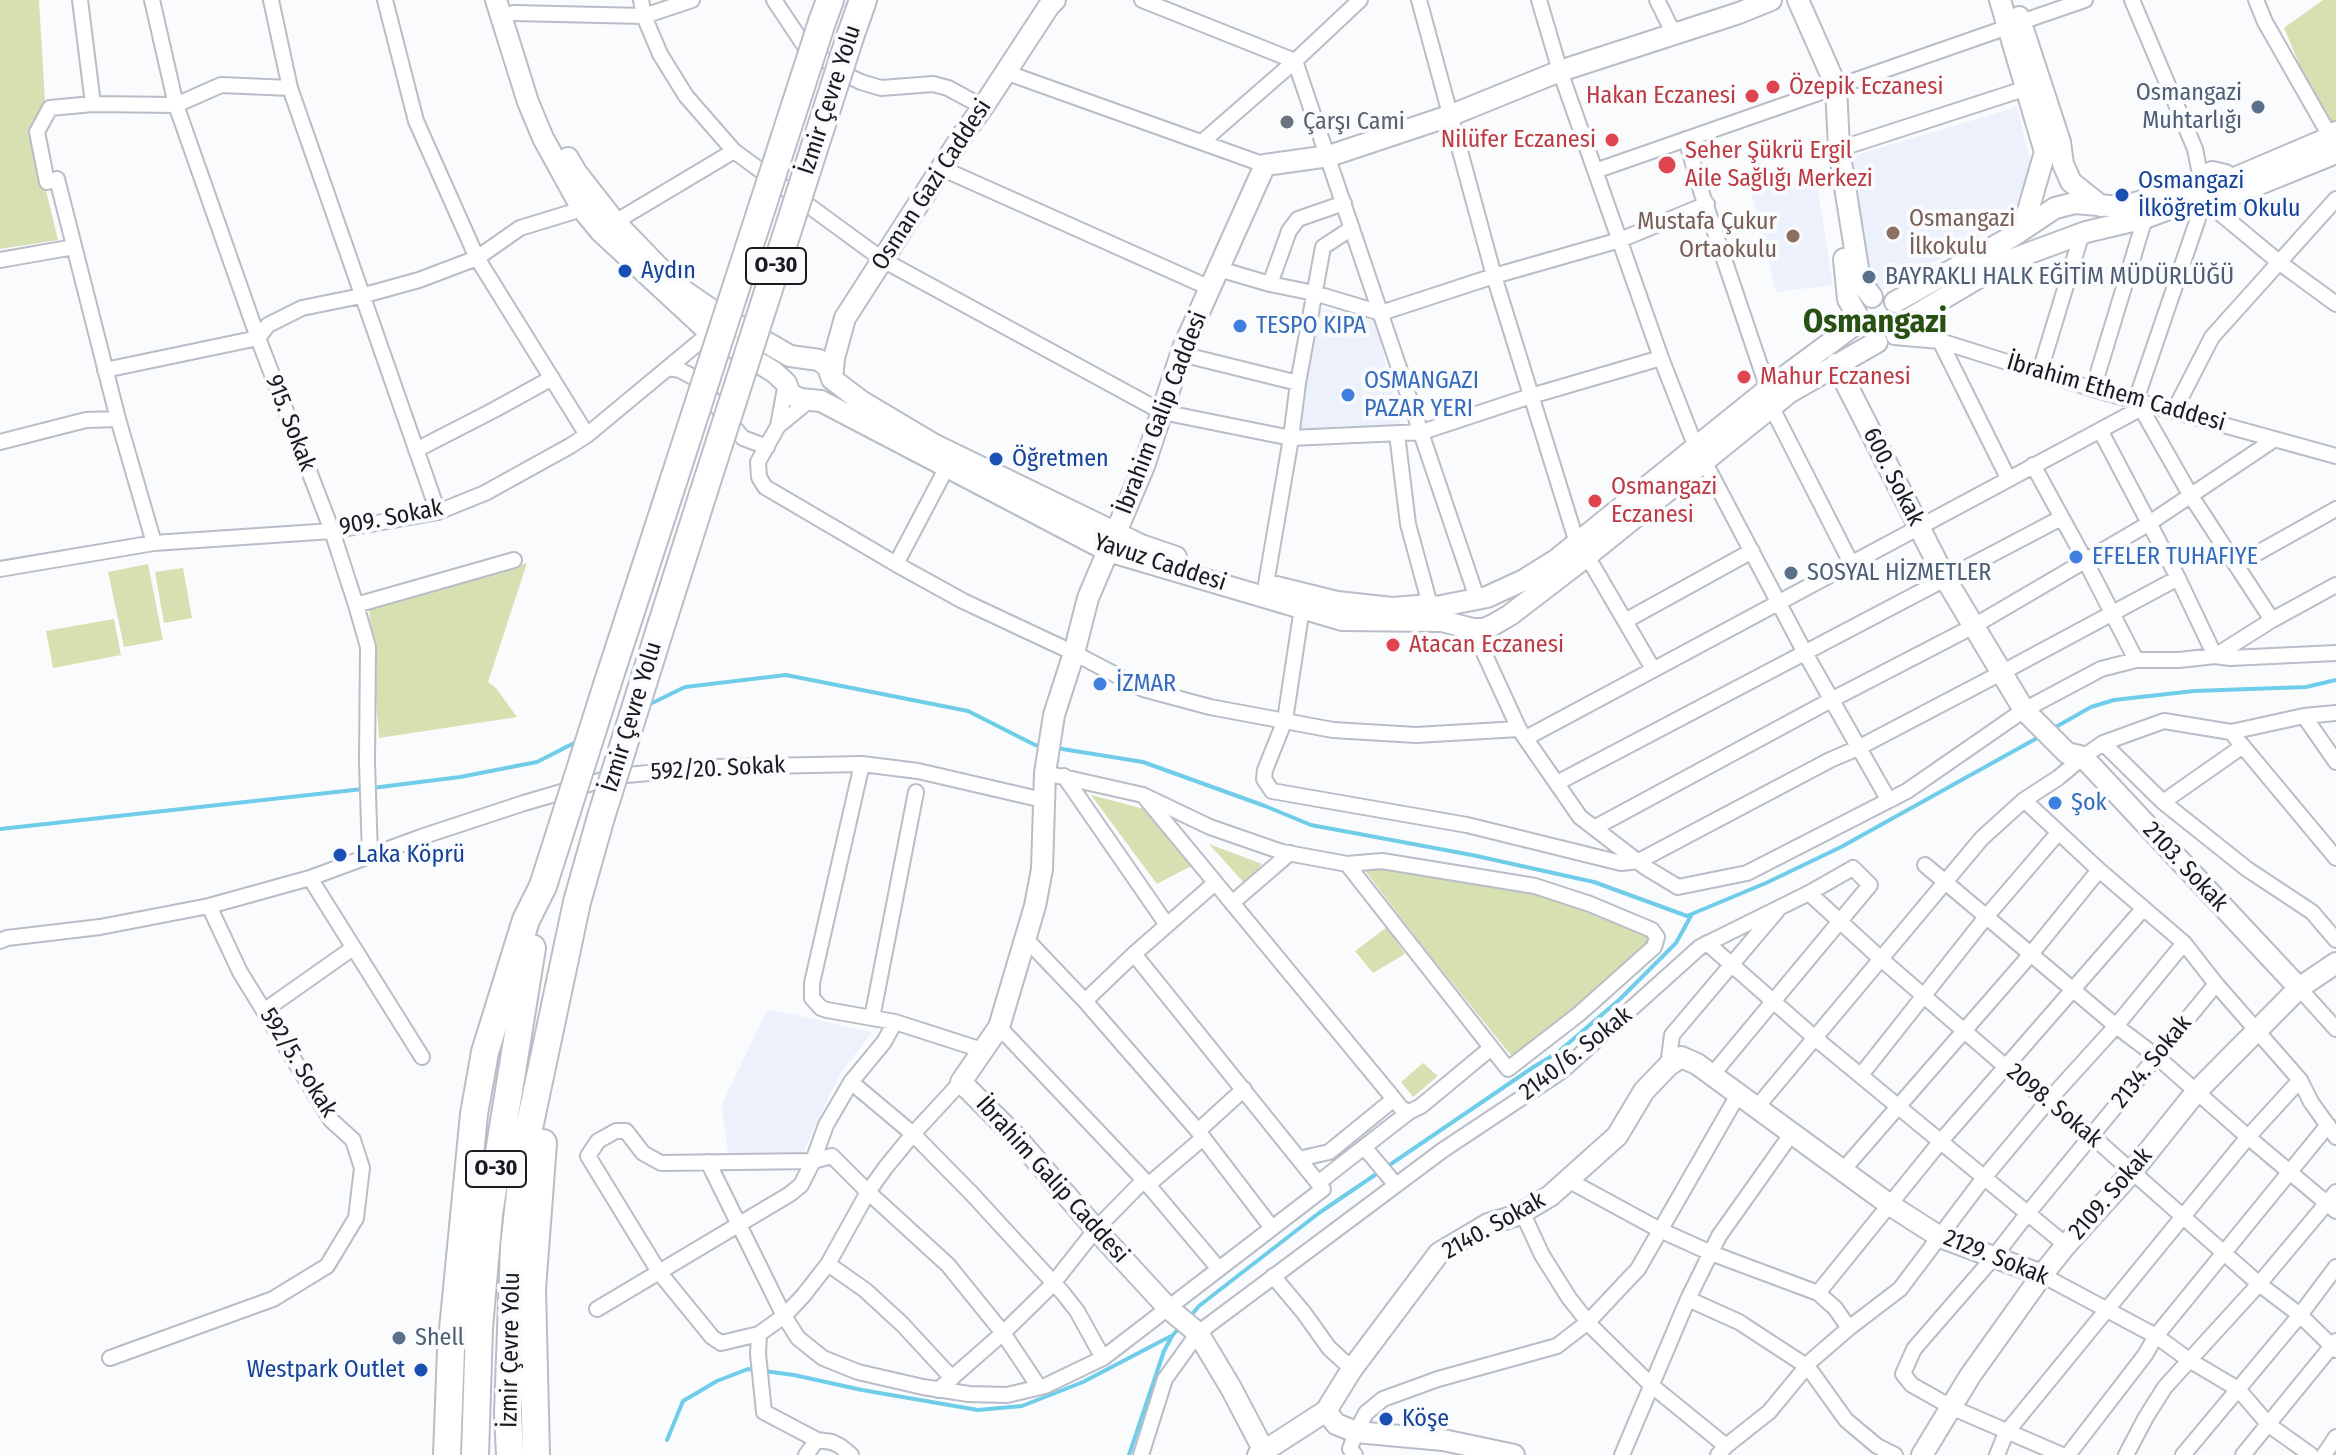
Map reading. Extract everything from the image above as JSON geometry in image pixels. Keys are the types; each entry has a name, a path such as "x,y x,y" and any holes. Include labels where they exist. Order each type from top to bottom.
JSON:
{"highway":[{"name":"İzmir Çevre Yolu","path":"510,1455 508,1413 514,1247 525,1147 577,902 662,623 863,0"},
{"name":"İzmir Çevre Yolu","path":"475,1455 479,1328 489,1214 543,886 826,11"},
{"path":"447,1455 451,1350 474,1114 485,1052 526,920 543,886"},
{"path":"536,1455 532,1289 541,1155 562,1045 577,902"}],"main road":[{"name":"Yavuz Caddesi","path":"496,0 528,102 543,138 582,209 601,232 774,372 786,383 790,394 800,399 821,401 947,467 1112,542 1342,620 1442,621 1483,627 1510,615 1706,437 1770,398 1790,392 1891,334 2005,262 2082,233 2145,218 2211,189"},
{"name":"Osman Gazi Caddesi","path":"832,379 834,358 845,318 941,168 1055,0"},
{"path":"1265,165 1329,156 1449,116 1560,71 1771,0"},
{"path":"1798,0 1836,86 1839,149 1860,281 1872,297"},
{"path":"2000,0 2015,24 2060,142 2063,164 2071,182 2101,206"},
{"path":"2014,0 2015,24 2027,88 2045,152 2023,228"},
{"name":"Yavuz Caddesi","path":"512,7 535,89 576,172 615,222 715,324 790,356 819,360 828,367 832,379 861,401 1112,542 1141,545 1266,584 1337,602 1392,608 1436,607 1482,598 1582,549 1704,461 1857,319"},
{"path":"1839,149 1833,162 1848,299 1864,336 1891,334 1901,311 1895,302 1880,296 1872,297 1865,301 1857,319"},
{"path":"1895,302 2055,208 2075,203 2121,207 2211,189 2332,150"},
{"name":"İbrahim Galip Caddesi","path":"1261,1453 1231,1388 1198,1333 1168,1308 1016,1137 961,1082 999,1027 1035,906 1042,869 1043,800 1052,769 1054,715 1088,598 1144,466 1181,354 1265,165"},
{"path":"786,383 790,368 806,358 845,318"},
{"name":"600. Sokak","path":"1836,364 1945,578 2025,711"},
{"path":"811,399 823,395 832,379"},
{"path":"1482,598 1497,606 1499,615 1483,627"},
{"name":"2103. Sokak","path":"2025,711 2075,755 2299,988"},
{"name":"2109. Sokak","path":"1922,1455 1970,1376 2066,1245 2132,1172 2196,1092 2299,988 2336,963"},
{"name":"2129. Sokak","path":"1674,1061 1697,1064 1890,1205 1940,1237 2042,1275"},
{"name":"2140. Sokak","path":"1261,1453 1326,1411 1352,1369 1439,1253 1488,1224 1522,1212 1550,1196 1617,1136 1644,1091 1674,1061"},
{"path":"1326,1411 1336,1424 1356,1432 1443,1440 1514,1455"}],"street":[{"path":"80,0 93,104"},
{"name":"915. Sokak","path":"152,0 176,105 258,338 332,531 368,647 370,856"},
{"path":"271,0 290,88 438,512"},
{"path":"385,0 416,121 477,258 587,435"},
{"path":"641,0 644,16 660,54 686,96 734,151 883,260 1162,412 1291,438 1422,432 1661,358"},
{"path":"512,7 644,16 692,0"},
{"path":"774,0 804,45 848,76 881,88 933,84 948,88 983,107"},
{"path":"1142,0 1295,61 1482,598"},
{"path":"1202,142 1360,0"},
{"path":"1419,0 1494,276 1582,549 1653,669"},
{"path":"1539,0 1560,71 1661,358 1695,445 1706,437"},
{"path":"1657,0 1674,34"},
{"path":"1595,171 2085,0"},
{"path":"2132,0 2211,189 2280,263 2336,304"},
{"path":"2256,0 2332,150"},
{"path":"1005,72 1265,165"},
{"path":"154,543 118,419 57,179 47,182 37,132 50,108 93,104 176,105 221,85 290,88"},
{"path":"1839,149 2027,88"},
{"path":"1686,139 1770,398 1851,563"},
{"path":"615,222 734,151"},
{"path":"941,168 1214,279 1270,284 1314,293 1381,313 1620,240 1707,204"},
{"path":"786,383 778,426 758,462 759,477 765,487 963,601 1143,689 1210,707 1333,730 1416,735 1522,733 1790,597 2100,430 2142,404 2211,189"},
{"path":"2174,411 2212,337 2336,199"},
{"path":"1270,284 1289,231 1298,219 1344,203"},
{"path":"105,370 258,338 268,325 302,308 419,280 477,258 520,228 582,209"},
{"path":"2093,389 2145,218"},
{"path":"1266,584 1323,247 1352,228"},
{"path":"2040,371 2082,233"},
{"path":"0,260 74,247"},
{"name":"909. Sokak","path":"0,569 154,543 332,531 438,512 485,493 587,435 668,368 715,324"},
{"name":"İbrahim Ethem Caddesi","path":"1891,334 1940,341 2142,404 2336,456"},
{"path":"1940,341 2008,478"},
{"path":"1181,354 1298,383"},
{"path":"668,368 680,370 700,381 743,438 767,447"},
{"path":"416,450 552,378"},
{"path":"778,426 811,399"},
{"path":"2142,404 2191,496 2272,620"},
{"path":"0,442 86,420 118,419"},
{"path":"2100,430 2215,656"},
{"path":"1397,434 1408,524 1430,605"},
{"path":"1594,828 1972,627 2148,524 2275,439"},
{"path":"1704,461 1805,653 1888,799"},
{"path":"2033,465 2136,660"},
{"path":"896,564 947,467"},
{"path":"2236,565 2336,509"},
{"path":"1557,783 2061,518"},
{"path":"1625,621 1752,551"},
{"path":"356,605 514,560"},
{"path":"1302,608 1285,720 1265,770 1264,779 1272,791 1467,825 1621,863 1639,861 2178,578"},
{"path":"2215,656 2336,585"},
{"path":"1483,627 1522,733 1580,817 1645,867 1678,887 1747,873 1907,791 2025,711 2101,669 2136,660 2336,653"},
{"path":"1757,1107 1982,838 2024,800 2058,778 2075,755 2164,721 2231,732 2304,716 2336,713"},
{"path":"2304,716 2336,762"},
{"path":"2231,732 2336,858"},
{"path":"2103,743 2163,802 2247,869 2312,912 2336,940"},
{"path":"2163,802 2243,746"},
{"path":"862,764 811,990 812,998 821,1008 895,1022 982,1050"},
{"name":"592/20. Sokak","path":"0,941 100,927 209,906 310,878 524,803 616,776 713,767 862,764 918,771 1043,800"},
{"path":"1052,769 1143,795 1210,827 1290,853 1347,864 1382,861 1535,886 1590,904 1652,930 1657,937 1654,947 1579,1014 1508,1069 1347,864"},
{"path":"1052,769 1167,925"},
{"path":"872,1018 916,792"},
{"path":"1143,795 1401,1108 1409,1112"},
{"path":"2024,800 2184,943 2300,1080 2332,1131 2289,1171 2156,1336 2145,1355 2068,1455"},
{"path":"1861,1075 1986,917 2058,833"},
{"path":"1232,903 1290,853"},
{"path":"1925,865 2156,1056 2289,1171 2333,1202 2165,1387 2126,1455"},
{"name":"2140/6. Sokak","path":"1141,1455 1165,1379 1198,1333 1443,1150 1562,1071 1707,943 1853,868 1870,885 1712,1075"},
{"path":"1843,1170 2031,954 2099,870"},
{"path":"310,878 422,1057"},
{"path":"1085,1001 1215,883"},
{"name":"2098. Sokak","path":"1809,893 2006,1067 2092,1136 2259,1284 2335,1346"},
{"name":"2140. Sokak","path":"1674,1061 1672,1035 1783,905"},
{"name":"592/5. Sokak","path":"110,1358 273,1299 327,1266 356,1218 362,1168 353,1140 331,1120 240,972 209,906"},
{"path":"1818,1293 1941,1141 2143,909"},
{"path":"1026,939 1085,1001 1200,1134 1272,1228"},
{"path":"1707,943 1815,1038 2066,1245"},
{"path":"1522,1212 1542,1255 1588,1322 1722,1450 1769,1412 1812,1360 1900,1289 1983,1179 2184,943"},
{"path":"265,1010 353,948"},
{"path":"708,1162 784,1316 798,1338 823,1358 858,1372 938,1390 1007,1395 1039,1387 1103,1358 1323,1189 1134,954"},
{"name":"2134. Sokak","path":"2062,1455 1953,1408 1912,1385 1903,1374 1914,1349 1993,1258 2216,984"},
{"path":"2299,988 2336,1029"},
{"path":"597,1309 801,1185 826,1125 851,1082 884,1042 895,1022"},
{"path":"999,1027 1146,1182 1219,1269"},
{"path":"1318,1183 1369,1153 1409,1112 1421,1106 1491,1048"},
{"path":"1997,1455 2006,1433 2248,1137 2300,1080"},
{"path":"851,1082 913,1134 972,1194 1077,1311 1103,1358"},
{"path":"961,1082 913,1134 868,1192 828,1264 803,1296 784,1316 759,1334 721,1343 712,1337 659,1272 588,1156 598,1141 616,1131 626,1131 643,1153 661,1163 813,1161 832,1156 868,1192 948,1265 1003,1333 1039,1387"},
{"path":"938,1390 1003,1333 1053,1283 1096,1229 1200,1134 1244,1089"},
{"path":"1355,1455 1350,1449 1356,1432 1366,1413 1383,1399 1438,1379 1557,1346 1588,1322 1638,1269 1739,1093"},
{"path":"1299,1159 1329,1152 1394,1099"},
{"path":"1622,1455 1688,1299 1719,1236 1792,1133"},
{"path":"1369,1153 1396,1185"},
{"path":"1568,1180 1660,1230 1711,1253 1818,1293 1835,1308 1849,1328"},
{"path":"828,1264 893,1315 952,1378"},
{"path":"2183,1455 2336,1267"},
{"name":"2129. Sokak","path":"2042,1275 2156,1336 2238,1389 2269,1425 2311,1455"},
{"path":"1273,1276 1329,1348 1352,1369"},
{"path":"1688,1299 1739,1322 1808,1367 1846,1420 1877,1446 1895,1455"},
{"path":"759,1334 764,1412 817,1440 832,1442 851,1455"},
{"path":"2243,1455 2335,1346"},
{"path":"2324,1455 2336,1437"},
{"path":"806,1455 817,1440"}],"shaded area":[{"path":"2017,107 2033,173 2019,216 1873,295 1853,156"},
{"name":"Mustafa Çukur Ortaokulu","path":"1815,173 1833,285 1776,292 1750,188"},
{"name":"OSMANGAZI PAZAR YERI","path":"1315,307 1376,321 1400,425 1297,430"},
{"path":"768,1009 872,1032 840,1074 802,1154 728,1153 722,1104"}],"green space":[{"path":"0,0 39,0 45,102 32,133 58,240 0,249"},
{"path":"2323,0 2336,0 2336,120 2326,127 2284,28"},
{"path":"527,563 488,682 517,717 379,738 369,608"},
{"path":"148,564 163,640 124,647 108,572"},
{"path":"183,568 192,618 164,623 155,572"},
{"path":"114,619 121,655 53,668 46,631"},
{"path":"1091,795 1148,810 1191,866 1157,884"},
{"path":"1209,844 1262,864 1245,884"},
{"path":"1383,865 1555,897 1649,935 1650,942 1589,1000 1514,1059 1363,868"},
{"path":"1387,927 1405,954 1373,973 1355,951"},
{"path":"1423,1063 1438,1076 1413,1097 1401,1082"}],"waterway":[{"path":"648,705 685,687 786,675 968,711 1035,745 1043,746"},
{"path":"2054,728 2091,707 2114,700 2194,691 2306,687 2336,680"},
{"path":"1056,748 1143,762 1311,825 1594,882 1687,916 1841,847 2039,737"},
{"path":"372,788 460,777 537,762 580,740"},
{"path":"0,829 363,789"},
{"path":"1188,1319 1199,1306 1319,1213 1557,1053 1619,1000 1676,943 1692,914"},
{"path":"1129,1455 1164,1351 1179,1328"},
{"path":"764,1371 978,1410 1022,1406 1083,1382 1171,1336"},
{"path":"667,1440 683,1401 717,1381 748,1369 755,1370"}],"place":[{"name":"Özepik Eczanesi","path":"1773,87"},
{"name":"Hakan Eczanesi","path":"1752,96"},
{"name":"Osmangazi Muhtarlığı","path":"2258,107"},
{"name":"Çarşı Cami","path":"1287,122"},
{"name":"Nilüfer Eczanesi","path":"1612,140"},
{"name":"Seher Şükrü Ergil Aile Sağlığı Merkezi","path":"1667,165"},
{"name":"Osmangazi İlköğretim Okulu","path":"2122,195"},
{"name":"Osmangazi İlkokulu","path":"1893,233"},
{"name":"Mustafa Çukur Ortaokulu","path":"1793,236"},
{"name":"Aydın","path":"625,271"},
{"name":"BAYRAKLI HALK EĞİTİM MÜDÜRLÜĞÜ","path":"1869,277"},
{"name":"TESPO KIPA","path":"1240,326"},
{"name":"Mahur Eczanesi","path":"1744,377"},
{"name":"OSMANGAZI PAZAR YERI","path":"1348,395"},
{"name":"Öğretmen","path":"996,459"},
{"name":"Osmangazi Eczanesi","path":"1595,501"},
{"name":"EFELER TUHAFIYE","path":"2076,557"},
{"name":"SOSYAL HİZMETLER","path":"1791,573"},
{"name":"Atacan Eczanesi","path":"1393,645"},
{"name":"İZMAR","path":"1100,684"},
{"name":"Şok","path":"2055,803"},
{"name":"Laka Köprü","path":"340,855"},
{"name":"Shell","path":"399,1338"},
{"name":"Westpark Outlet","path":"421,1370"},
{"name":"Köşe","path":"1386,1419"}],"district":[{"name":"Osmangazi","path":"1875,323"}]}
